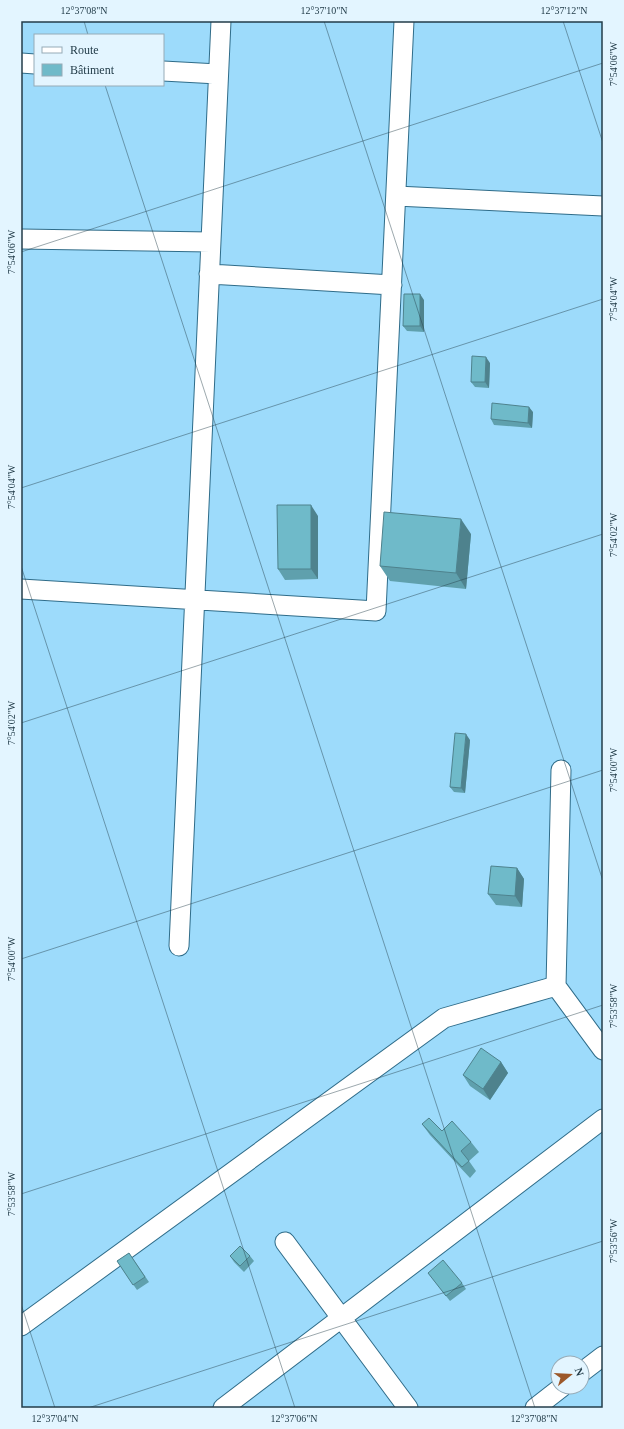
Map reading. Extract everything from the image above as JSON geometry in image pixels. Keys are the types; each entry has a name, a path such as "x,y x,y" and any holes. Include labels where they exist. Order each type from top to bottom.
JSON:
{"street":[{"path":"179,946 221,21"},
{"path":"21,589 376,611 404,21"},
{"path":"21,63 34,64"},
{"path":"164,71 218,74"},
{"path":"396,196 603,206"},
{"path":"21,239 210,242"},
{"path":"209,274 392,285"},
{"path":"561,770 556,986 603,1050"},
{"path":"21,1326 444,1018 556,986"},
{"path":"223,1408 603,1119"},
{"path":"285,1242 408,1408"},
{"path":"590,1366 603,1356"},
{"path":"534,1408 551,1395"}],"building":[{"path":"404,294 420,294 420,326 403,326"},
{"path":"472,356 486,357 485,382 471,382"},
{"path":"492,403 529,407 528,423 491,419"},
{"path":"277,505 311,505 311,569 278,569"},
{"path":"384,512 461,519 456,573 380,566"},
{"path":"455,733 466,734 461,788 450,787"},
{"path":"491,866 517,868 515,896 488,894"},
{"path":"481,1048 501,1062 483,1089 463,1075"},
{"path":"429,1118 442,1131 452,1121 471,1142 461,1151 469,1161 462,1167 422,1124"},
{"path":"240,1246 250,1256 240,1266 230,1256"},
{"path":"129,1253 145,1277 133,1285 117,1261"},
{"path":"443,1260 462,1283 446,1296 428,1273"}]}
